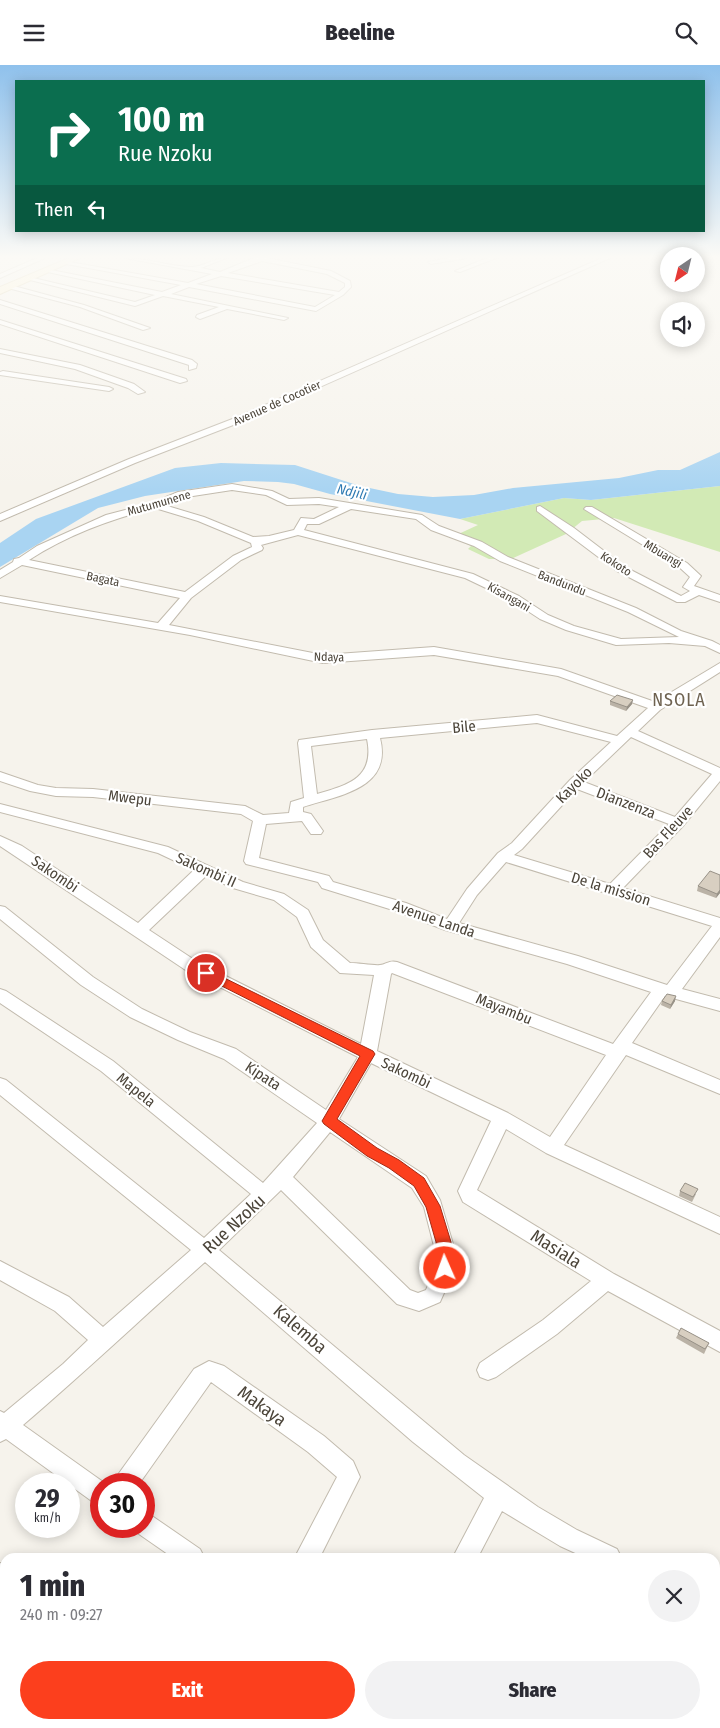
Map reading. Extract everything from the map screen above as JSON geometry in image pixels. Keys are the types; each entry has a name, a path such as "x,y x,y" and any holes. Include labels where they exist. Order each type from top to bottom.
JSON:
{"street":[{"path":"42,336 183,381"},
{"path":"104,336 193,364 192,369"},
{"name":"Avenue de Cocotier","path":"0,518 132,461 238,420 430,336"},
{"path":"2,374 38,353 55,340"},
{"path":"15,345 116,383 131,386 141,392"},
{"path":"0,351 38,353"},
{"path":"53,371 81,378"},
{"path":"2,374 109,389"},
{"name":"Mutumunene","path":"0,575 41,547 109,517 155,505 178,495 232,487 269,493 287,501 320,501 419,517"},
{"path":"155,505 201,519 252,540 280,538 298,532 304,520 315,521 349,506"},
{"name":"Kokoto","path":"540,509 621,569 681,600 699,591"},
{"name":"Mbuangi","path":"589,509 683,565 696,576 688,587 699,591"},
{"name":"Bandundu","path":"419,517 435,528 478,544 521,566 632,610 677,633 708,643"},
{"name":"Kisangani","path":"298,532 469,576 515,598 544,617 570,628 620,643 669,640 708,643 720,650"},
{"path":"161,627 187,596 237,558 258,548 255,544 266,538"},
{"name":"Bagata","path":"18,561 187,596"},
{"path":"699,591 720,599"},
{"name":"Ndaya","path":"0,599 161,627 323,659 434,651 561,673 656,707"},
{"name":"Kayoko","path":"450,926 472,893 503,855 517,846 575,783 656,707 720,667"},
{"name":"Bile","path":"310,800 304,743 372,734 537,719 625,736 720,773"},
{"path":"296,816 296,805 351,788 364,781 375,761 375,740 372,734"},
{"name":"Bas Fleuve","path":"614,890 678,823 720,773"},
{"name":"Mwepu","path":"0,776 30,788 69,795 93,793 245,810 260,820"},
{"name":"Dianzenza","path":"575,783 678,823"},
{"name":"Sakombi II","path":"0,807 163,850 238,885 279,897 303,914 317,943 346,969 387,968"},
{"path":"260,820 296,816 306,817 316,831"},
{"name":"Avenue Landa","path":"260,820 251,861 324,879 327,885 401,907 450,926 572,960 666,991 720,1005"},
{"name":"Sakombi","path":"0,841 17,849 190,965 368,1054 502,1118 554,1148 720,1225"},
{"name":"De la mission","path":"503,855 720,924"},
{"path":"138,931 204,869"},
{"name":"Kipata","path":"0,911 87,981 136,1013 184,1036 230,1054 372,1152 394,1164 419,1182 433,1206 446,1254 445,1268 433,1296 419,1302 404,1298 281,1178"},
{"path":"554,1148 568,1123 620,1050 720,924"},
{"name":"Mayambu","path":"387,968 720,1087"},
{"name":"Rue Nzoku","path":"2,1426 71,1371 265,1195 329,1121 368,1054 387,968"},
{"name":"Mapela","path":"0,995 108,1066 265,1195"},
{"name":"Kalemba","path":"0,1085 92,1155 206,1249 448,1457 534,1519 602,1553"},
{"name":"Masiala","path":"502,1118 470,1183 467,1191 470,1196 607,1280 720,1341"},
{"path":"0,1270 62,1304 103,1340"},
{"path":"488,1370 550,1327 607,1280"},
{"name":"Makaya","path":"133,1473 202,1376 209,1371 216,1373 316,1444 345,1469 349,1477 309,1553"},
{"path":"2,1426 90,1486"},
{"path":"467,1553 499,1495"},
{"path":"155,1532 186,1553"}],"green space":[{"path":"720,486 720,552 614,518 582,521 566,534 511,559 489,559 468,549 471,546 452,537 478,525 460,519 564,498 591,500"}],"water":[{"name":"Ndjili","path":"720,452 720,486 591,500 564,498 460,519 278,482 244,481 145,496 98,508 0,567 0,543 36,519 175,468 221,463 295,465 360,486 398,494 433,497 474,495 513,488 619,478 658,470 680,470"}],"building":[{"path":"617,695 633,700 627,707 610,701"},
{"path":"710,871 720,875 720,890 717,894 698,886"},
{"path":"667,994 676,996 671,1005 662,1001"},
{"path":"685,1183 698,1189 693,1197 680,1191"},
{"path":"681,1328 709,1343 705,1349 678,1334"}],"district":[{"name":"NSOLA","path":"679,700"}],"route":[{"path":"206,973 368,1054 329,1121 372,1152 394,1164 419,1182 433,1206 438,1228 444,1242 446,1254 445,1268"}]}
